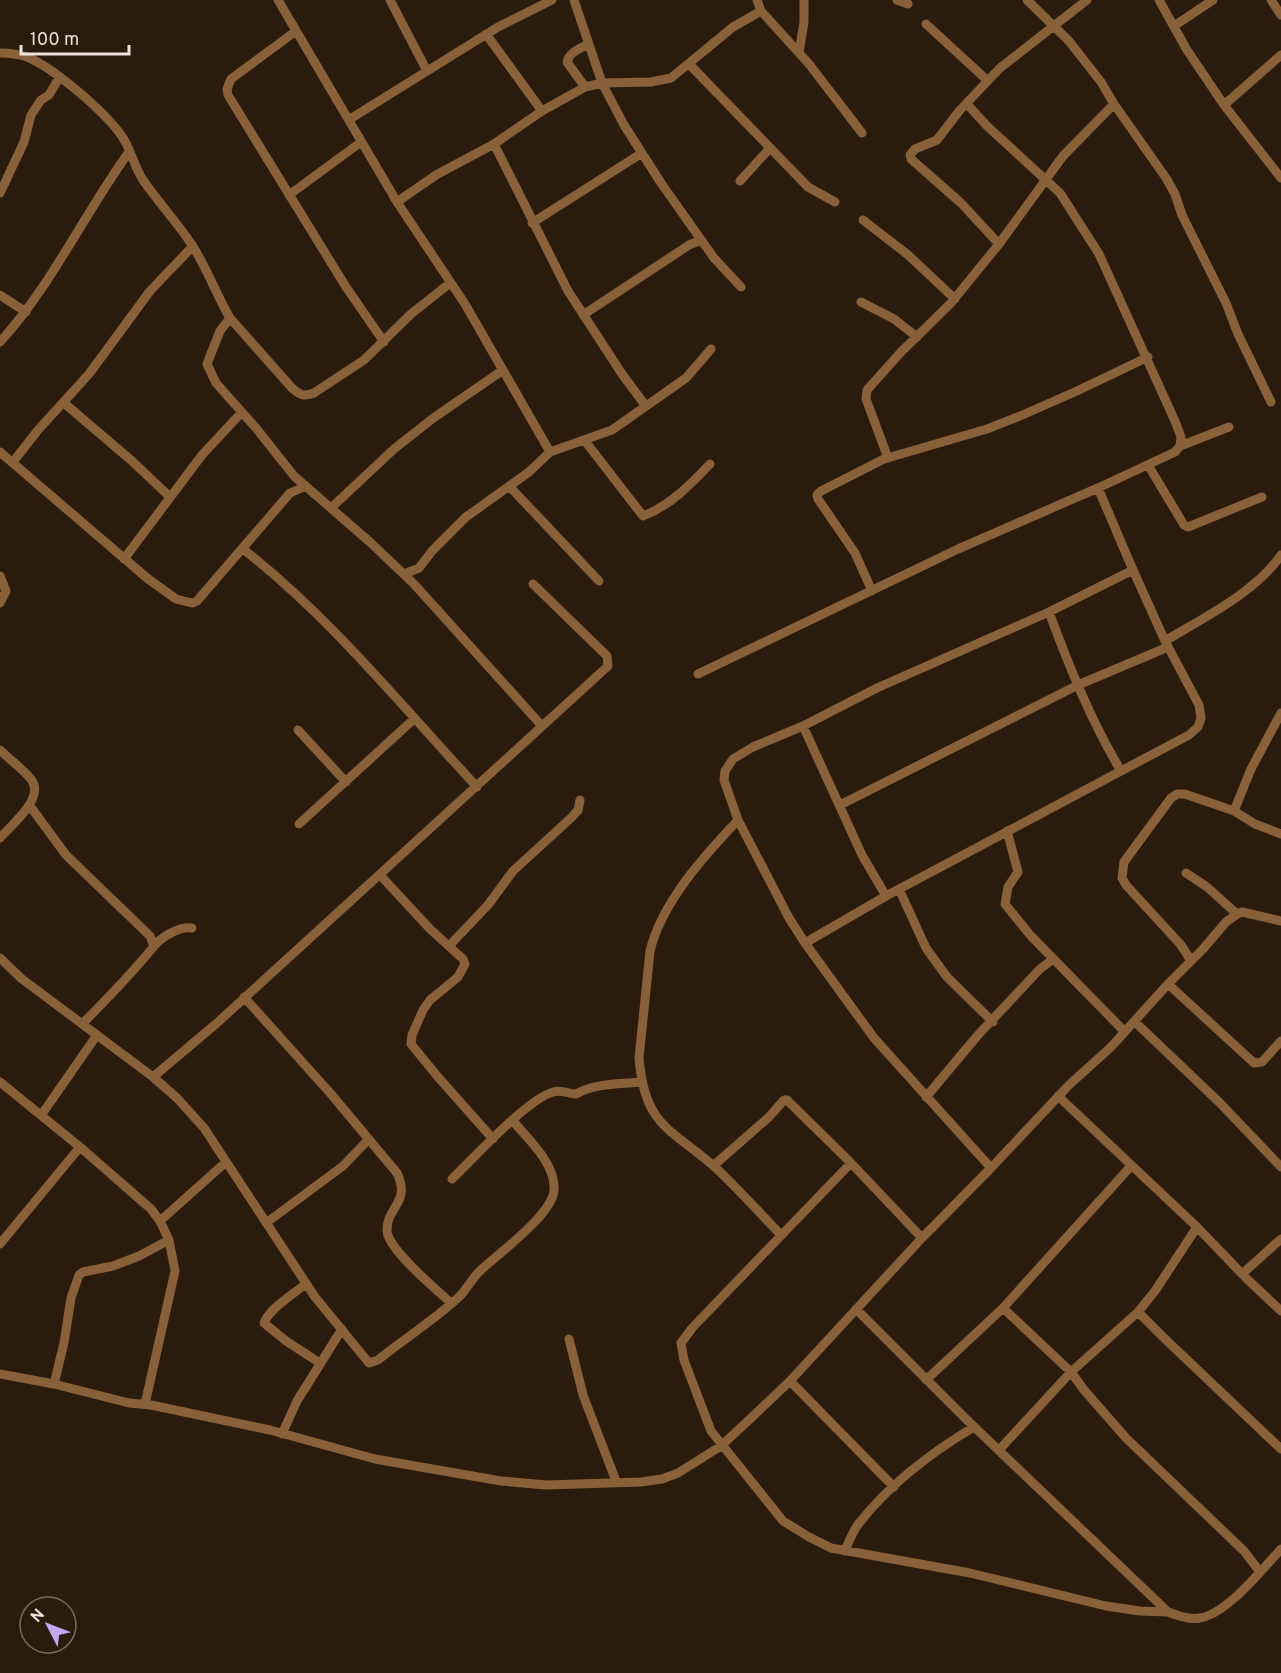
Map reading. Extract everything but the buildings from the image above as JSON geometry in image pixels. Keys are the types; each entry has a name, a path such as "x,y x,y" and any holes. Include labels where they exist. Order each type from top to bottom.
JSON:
{"street":[{"path":"278,0 397,202 465,304 550,452"},
{"path":"390,0 427,71"},
{"path":"350,119 486,34 552,0"},
{"path":"574,0 602,82 624,125 701,240 741,287"},
{"path":"757,0 761,11 799,53 862,133"},
{"path":"799,53 804,22 804,0"},
{"path":"897,0 908,4"},
{"path":"1027,0 1069,41 1101,82 1158,165 1175,194 1182,215 1226,303 1271,402"},
{"path":"999,244 961,204 910,157 915,149 937,140 987,80 1087,0"},
{"path":"1159,0 1224,105 1277,164 1281,178"},
{"path":"1174,26 1213,0"},
{"path":"1271,0 1281,15"},
{"path":"397,202 436,175 494,144 542,111 585,87 602,82 671,78 733,27 761,11"},
{"path":"926,24 987,80"},
{"path":"296,31 231,79 228,89 233,104 289,195 384,342"},
{"path":"486,34 542,111"},
{"path":"585,87 567,59 570,54 588,44"},
{"path":"0,53 14,53 25,57 87,99 109,120 120,133 143,181 168,210 193,246 230,318 292,388 303,396 314,393 364,360 411,314 450,283"},
{"path":"1224,105 1281,55"},
{"path":"689,64 808,187 835,202"},
{"path":"0,193 24,142 31,115 41,100 49,95 58,78"},
{"path":"967,104 987,126 1060,194 1099,254 1148,357 1181,437 1180,446"},
{"path":"888,458 865,394 882,372 955,299 999,244 1063,156 1114,104"},
{"path":"289,195 361,142"},
{"path":"494,144 568,291 645,405"},
{"path":"740,181 770,148"},
{"path":"0,342 26,312 105,185 129,152"},
{"path":"532,223 642,153"},
{"path":"863,220 907,254 955,299"},
{"path":"583,315 689,245 701,240"},
{"path":"13,462 111,346 150,291 193,246"},
{"path":"0,295 26,312"},
{"path":"861,302 894,319 917,337"},
{"path":"230,318 220,331 207,364 216,383 294,476 414,584 542,726"},
{"path":"404,574 418,568 466,517 529,472 550,452 612,430 686,378 711,349"},
{"path":"872,591 855,553 818,499 821,491 888,458 987,429 1077,392 1148,357"},
{"path":"331,508 394,448 503,370"},
{"path":"64,403 170,496"},
{"path":"124,559 170,496 219,435 242,412"},
{"path":"698,674 958,549 1148,465 1175,452 1180,446 1229,427"},
{"path":"585,441 643,516 680,493 710,464"},
{"path":"0,452 147,578 176,599 192,603 197,601 290,493 306,486"},
{"path":"1148,465 1184,525 1188,527 1262,497"},
{"path":"290,493 294,476"},
{"path":"509,486 599,581"},
{"path":"805,943 898,889 1177,742 1198,727 1201,718 1199,705 1132,570 1098,488"},
{"path":"243,549 305,601 393,693 477,787"},
{"path":"840,805 1078,685 1167,644 1250,586 1281,555"},
{"path":"414,584 418,568"},
{"path":"992,1168 874,1038 805,943 789,918 738,820 724,780 728,764 753,747 803,726 877,688 1049,612 1132,570"},
{"path":"0,576 6,591 0,603"},
{"path":"153,1077 195,1042 604,671 609,662 607,656 533,584"},
{"path":"1049,612 1062,650 1121,771"},
{"path":"1234,811 1251,769 1280,715"},
{"path":"299,824 414,719"},
{"path":"803,726 862,855 886,896"},
{"path":"298,730 346,782"},
{"path":"0,750 34,784 30,806 0,838"},
{"path":"1191,961 1159,919 1133,895 1122,878 1124,862 1166,804 1177,794 1185,794 1234,811 1255,824 1281,834"},
{"path":"449,946 488,906 513,871 573,817 578,810 580,800"},
{"path":"30,806 66,855 150,936 154,946"},
{"path":"738,820 704,856 675,899 654,936 650,951 639,1058 642,1082 649,1106 662,1124 713,1166 781,1235"},
{"path":"1007,831 1018,872 1008,887 1005,904 1053,959 1125,1032"},
{"path":"1186,873 1207,887 1237,914"},
{"path":"380,875 408,907 463,959 464,969 426,1005 417,1022 411,1044 493,1139"},
{"path":"898,889 926,948 948,977 993,1022"},
{"path":"0,1374 54,1384 129,1403 146,1404 270,1430 375,1459 501,1481 546,1485 641,1482 662,1479 678,1473 721,1446 790,1381 1058,1096 1100,1059 1226,922 1242,912 1281,921"},
{"path":"83,1023 146,959 154,946 181,928 192,928"},
{"path":"0,958 22,979 153,1077 189,1111 226,1162 306,1284 367,1362 372,1363 463,1293 479,1272 534,1222 552,1200 555,1189 546,1162 513,1121"},
{"path":"926,1097 978,1035 993,1022 1040,969 1053,959"},
{"path":"1168,984 1254,1063 1262,1062 1281,1041"},
{"path":"244,997 390,1163 401,1180 401,1197 387,1228 389,1240 400,1254 451,1303"},
{"path":"1135,1022 1220,1102 1281,1167"},
{"path":"42,1114 97,1035"},
{"path":"452,1179 520,1112 556,1091 576,1094 584,1089 600,1086 642,1082"},
{"path":"1,1085 42,1114 151,1209 169,1240 175,1271 146,1404"},
{"path":"1058,1096 1197,1227 1281,1311"},
{"path":"713,1166 769,1117 784,1100 787,1100 922,1238"},
{"path":"266,1222 343,1166 369,1139"},
{"path":"0,1244 80,1146"},
{"path":"160,1221 226,1162"},
{"path":"851,1163 693,1327 681,1343 684,1360 706,1419 721,1446 783,1521 809,1538 831,1548 970,1573 1106,1606 1168,1612 1193,1619 1203,1618 1234,1598 1281,1549"},
{"path":"926,1380 1003,1308 1131,1166"},
{"path":"999,1450 1071,1372 1138,1312 1155,1291 1197,1227"},
{"path":"1242,1274 1281,1239"},
{"path":"54,1384 64,1343 71,1298 79,1275 139,1256 169,1240"},
{"path":"306,1284 270,1313 264,1323 286,1341 320,1363"},
{"path":"1003,1308 1071,1372 1126,1438 1244,1551 1260,1572"},
{"path":"856,1309 974,1427 1168,1612"},
{"path":"1138,1312 1281,1449"},
{"path":"282,1434 297,1401 342,1329"},
{"path":"569,1339 583,1395 616,1481"},
{"path":"790,1381 894,1487"},
{"path":"845,1551 859,1522 894,1487 934,1453 974,1427"}]}
